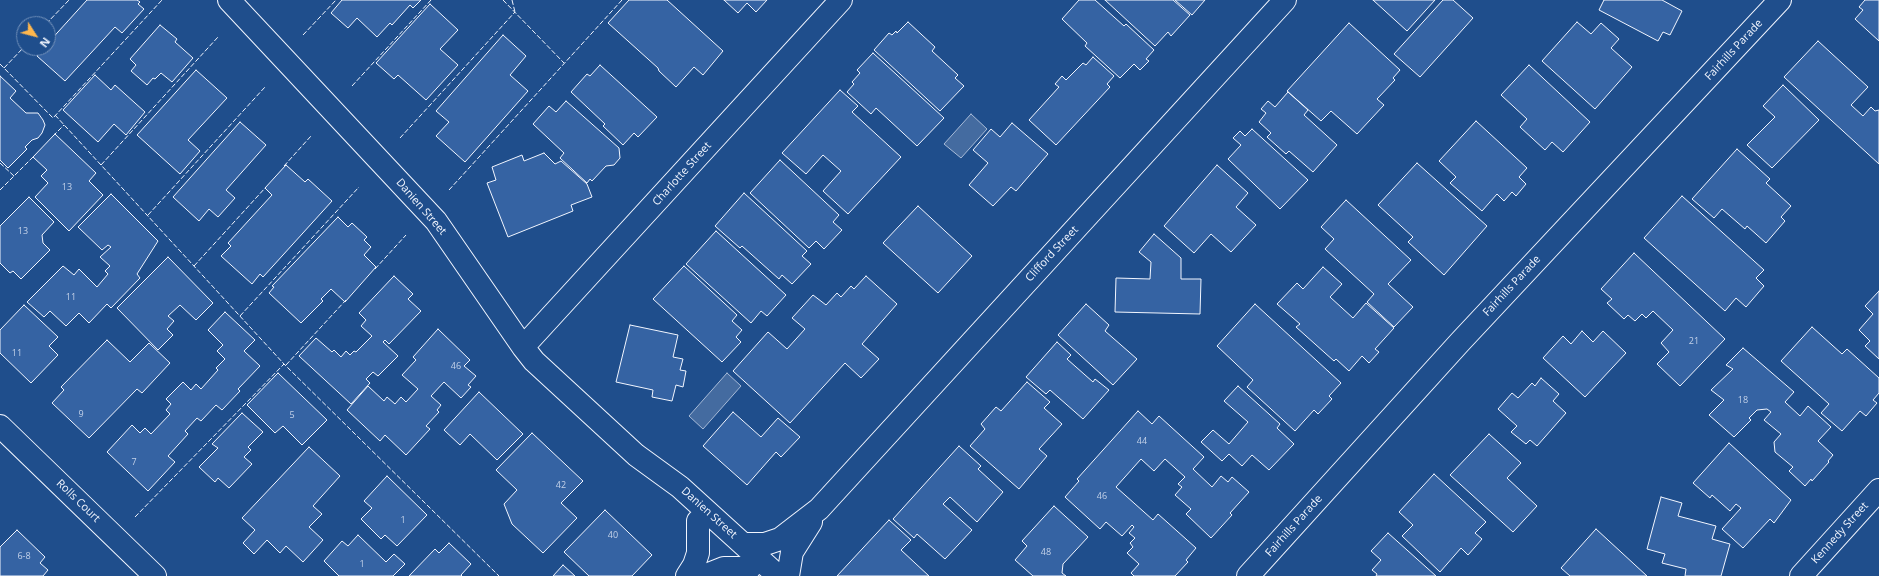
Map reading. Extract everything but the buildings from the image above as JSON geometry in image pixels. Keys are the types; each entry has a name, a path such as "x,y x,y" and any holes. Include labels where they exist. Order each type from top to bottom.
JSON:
{"street":[{"name":"Danien Street","path":"228,0 436,221 523,347 549,376 636,455 680,486 778,576"},
{"name":"Charlotte Street","path":"523,347 841,0"},
{"name":"Clifford Street","path":"744,544 765,544 780,539 819,509 1286,0"},
{"name":"Fairhills Parade","path":"1248,576 1460,342 1780,0"},
{"name":"Rolls Court","path":"0,426 156,576"},
{"name":"Danien Street","path":"636,455 670,496 754,572"},
{"name":"Kennedy Street","path":"1801,576 1879,490"},
{"name":"Clifford Street","path":"788,576 792,552 819,509"},
{"path":"687,576 694,565 698,553 698,521"},
{"path":"704,576 724,568 754,572"}],"water":[{"path":"971,114 987,129 961,158 944,144"},
{"path":"727,373 741,386 703,429 689,416"}],"fence":[{"path":"54,16 69,0"},
{"path":"0,64 53,118 162,0"},
{"path":"303,35 336,0"},
{"path":"352,86 431,0"},
{"path":"503,0 564,63"},
{"path":"512,0 515,12"},
{"path":"449,190 622,0"},
{"path":"400,138 515,12"},
{"path":"101,165 218,37"},
{"path":"4,68 16,55"},
{"path":"148,215 265,87"},
{"path":"55,115 284,364 499,576"},
{"path":"53,136 64,125"},
{"path":"284,166 311,136"},
{"path":"0,190 34,156"},
{"path":"0,163 14,176"},
{"path":"194,266 266,187"},
{"path":"240,316 359,187"},
{"path":"375,269 406,235"},
{"path":"286,365 346,300"},
{"path":"135,517 284,364"}]}
